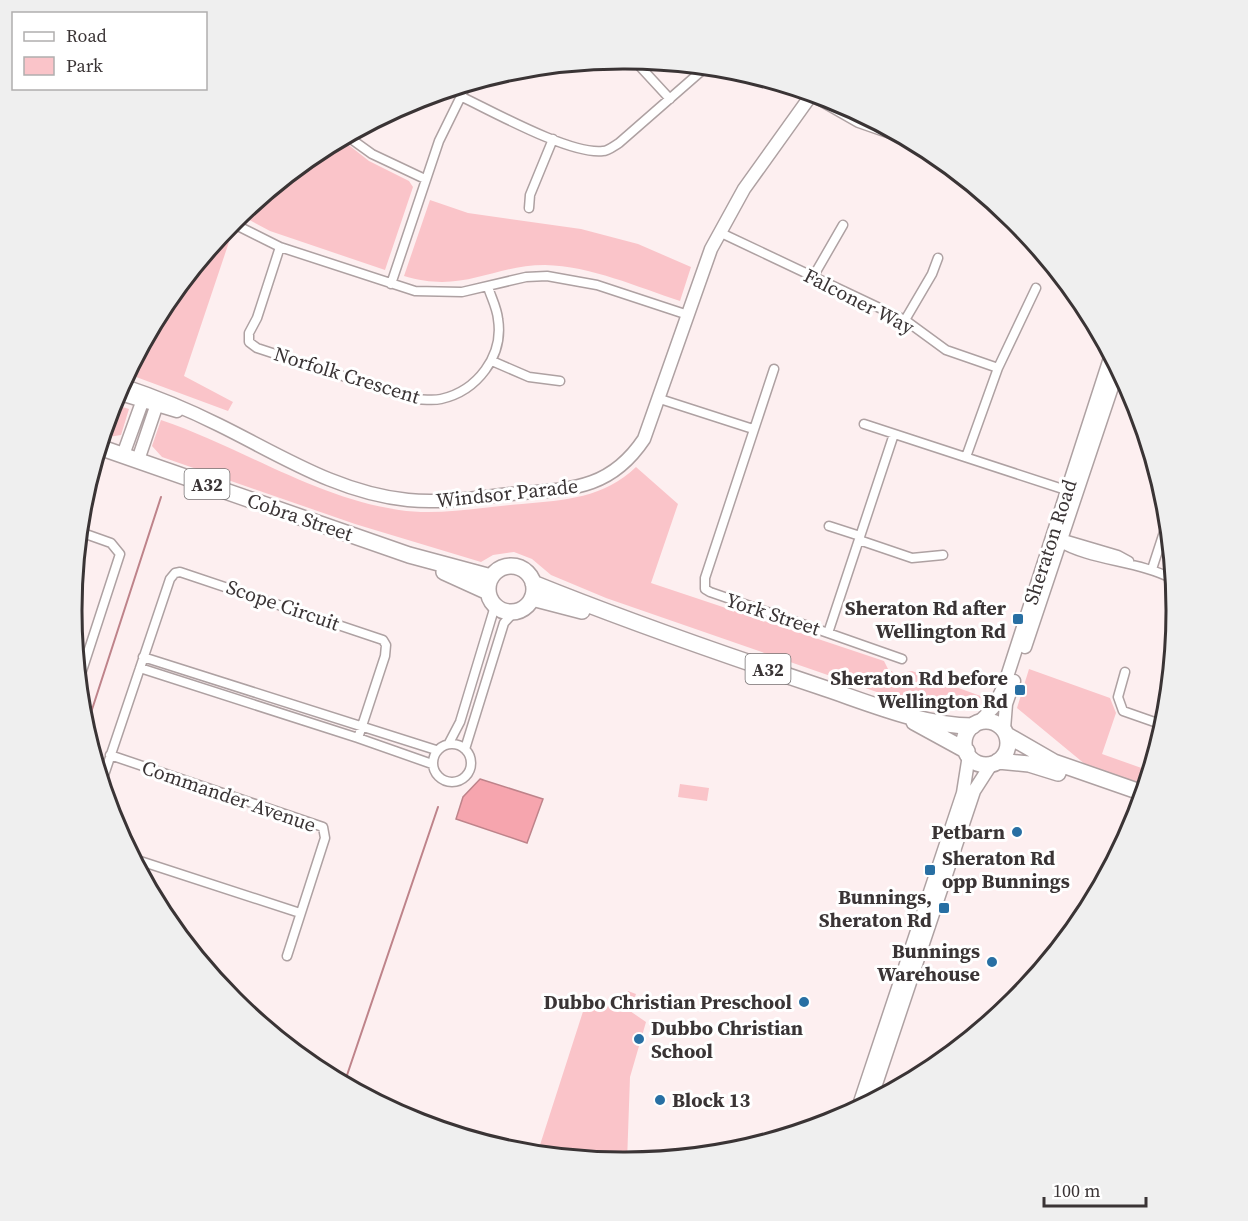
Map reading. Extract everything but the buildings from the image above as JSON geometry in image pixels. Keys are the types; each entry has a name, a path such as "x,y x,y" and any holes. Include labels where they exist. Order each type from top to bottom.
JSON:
{"highway":[{"name":"Cobra Street","path":"107,450 409,555 491,591"},
{"name":"Cobra Street","path":"106,453 131,458"},
{"name":"A32","path":"515,611 501,610 491,591 503,567 510,565 525,570 533,591 890,710 957,725 993,722 1047,759 1135,790"},
{"path":"515,611 528,604 533,591"},
{"name":"A32","path":"890,710 968,753 978,762 1040,767 1132,798"},
{"path":"968,753 966,735 976,724"},
{"path":"995,762 1007,749 1005,732"}],"street":[{"path":"643,70 670,99"},
{"path":"391,284 425,179 460,96 553,139 586,150 605,152 619,143 698,74"},
{"name":"Windsor Parade","path":"128,395 143,397 198,416 284,460 334,481 387,497 434,501 568,489 604,478 633,455 644,439 660,399 701,273 719,232 744,189 806,101"},
{"path":"530,208 530,195 553,139"},
{"path":"355,141 379,158 425,179"},
{"path":"813,278 843,225"},
{"path":"241,228 280,247 415,291 439,294 488,287 526,278 547,276 570,278 688,315"},
{"name":"Falconer Way","path":"719,232 905,320 946,350 998,368"},
{"name":"Norfolk Crescent","path":"280,247 257,318 249,333 249,342 257,348 413,399 439,400 457,394 477,380 492,361"},
{"path":"905,320 932,274 938,258"},
{"path":"488,287 498,319 497,340 492,361 529,377 560,381"},
{"path":"966,457 998,368 1036,288"},
{"name":"Sheraton Road","path":"1005,732 1009,696 1108,367"},
{"name":"York Street","path":"774,369 705,578 705,589 828,633 894,434"},
{"name":"Sheraton Road","path":"1072,492 1114,380"},
{"name":"Windsor Parade","path":"130,390 143,397"},
{"path":"131,458 143,397"},
{"path":"660,399 753,429"},
{"path":"131,458 158,402"},
{"path":"864,424 1072,492"},
{"path":"829,526 912,558 943,555"},
{"path":"85,661 120,559 118,549 111,543 88,535"},
{"path":"1058,539 1118,555 1132,563 1164,575"},
{"name":"Sheraton Road","path":"976,724 993,708 1004,686 1058,539"},
{"path":"1152,569 1161,541"},
{"name":"Scope Circuit","path":"142,662 170,579 175,573 186,572 383,640 386,645 385,656 358,738"},
{"path":"491,591 460,722 449,743 436,750 432,764 436,774 444,781 460,780 468,773 471,763 465,749 504,623 515,611"},
{"path":"828,633 902,659"},
{"path":"142,662 436,750"},
{"path":"142,662 432,764"},
{"path":"106,768 142,662"},
{"path":"1125,672 1118,697 1123,711 1154,722"},
{"path":"449,743 465,749"},
{"path":"874,1090 945,863 965,786 968,753"},
{"name":"Commander Avenue","path":"110,754 323,827 325,838 287,956"},
{"path":"862,1096 945,863 974,791 995,762"},
{"path":"145,863 300,913"}],"green space":[{"path":"348,145 369,161 409,181 413,187 385,270 270,231 249,220 294,181"},
{"path":"430,200 468,213 581,229 638,244 691,267 680,301 614,278 562,266 526,266 444,282 425,281 404,276"},
{"path":"230,240 184,376 233,402 228,411 135,377 174,310 194,281"},
{"path":"122,407 129,409 121,435 111,437"},
{"path":"161,420 338,495 368,504 414,512 460,510 569,499 611,485 636,467 678,504 651,583 884,661 888,669 896,674 912,671 986,698 897,699 606,598 551,575 532,559 514,552 493,555 481,562 355,524 162,457 152,446"},
{"path":"1029,669 1110,698 1116,713 1102,754 1142,768 1138,783 1086,765 1017,708"},
{"path":"680,784 709,788 707,801 678,797"},
{"path":"628,991 636,994 630,1011 646,1022 630,1077 627,1152 589,1151 540,1145 588,996 622,1009"}],"shaded area":[{"path":"480,779 543,799 527,843 456,819 463,797"}],"waterway":[{"path":"92,710 161,497"},
{"path":"347,1075 438,807"}],"place":[{"name":"Sheraton Rd after Wellington Rd","path":"1018,619"},
{"name":"Sheraton Rd before Wellington Rd","path":"1020,690"},
{"name":"Petbarn","path":"1017,832"},
{"name":"Sheraton Rd opp Bunnings","path":"930,870"},
{"name":"Bunnings, Sheraton Rd","path":"944,908"},
{"name":"Bunnings Warehouse","path":"992,962"},
{"name":"Dubbo Christian Preschool","path":"804,1002"},
{"name":"Dubbo Christian School","path":"639,1039"},
{"name":"Block 13","path":"660,1100"}]}
